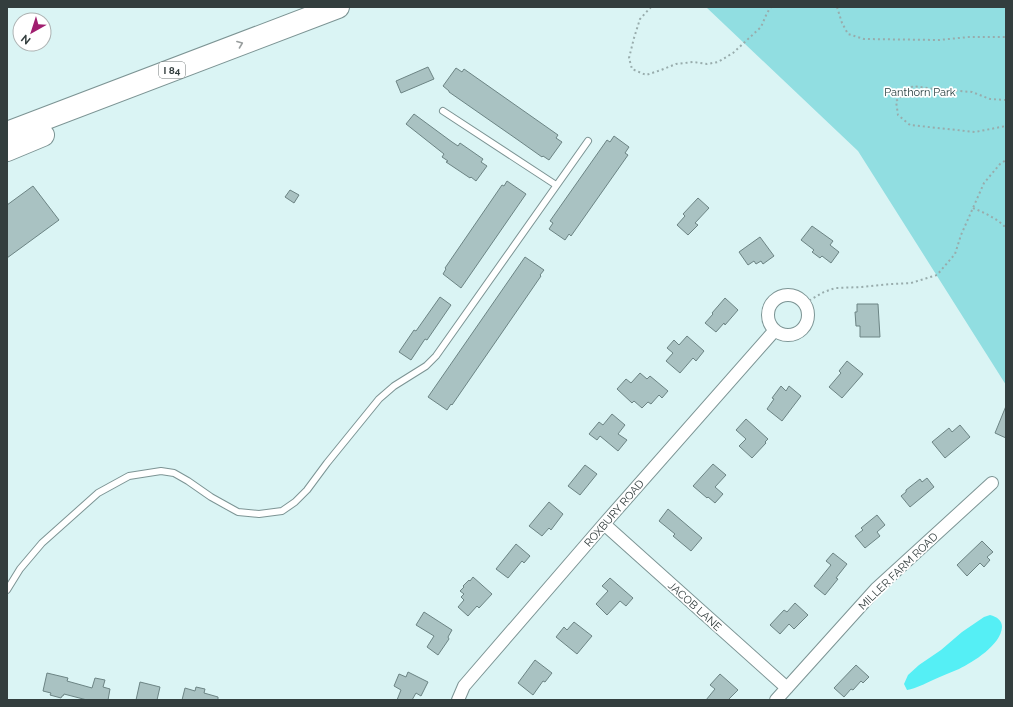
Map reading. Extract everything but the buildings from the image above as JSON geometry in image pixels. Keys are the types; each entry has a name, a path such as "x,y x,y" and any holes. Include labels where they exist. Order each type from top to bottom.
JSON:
{"highway":[{"name":"I 84","path":"7,133 338,7"},
{"path":"7,150 89,114 216,53"}],"street":[{"path":"782,295 792,295 805,303 809,317 801,331 796,334 788,335 775,330 772,327 768,315 770,306 775,299 782,295"},
{"name":"ROXBURY ROAD","path":"458,700 464,686 775,330"},
{"name":"MILLER FARM ROAD","path":"776,700 876,589 992,483"},
{"name":"JACOB LANE","path":"604,524 787,688"}],"lane":[{"path":"443,111 556,185"},
{"path":"7,590 20,569 42,543 98,493 129,476 161,471 174,473 211,497 238,512 259,514 282,511 295,502 379,399 394,386 426,366 436,356 588,141"}],"path":[{"path":"651,7 640,18 629,58 632,69 646,74 676,64 693,62 707,64 718,62 733,53 761,27 771,7"},
{"path":"837,7 842,23 848,34 864,39 939,40 969,37 1006,37"},
{"path":"1006,100 990,100 972,92 913,86 896,101 898,115 910,125 975,132 1006,126"},
{"path":"805,303 824,292 835,288 911,283 937,275 955,254 961,235 984,183 1000,164 1006,160"},
{"path":"973,208 1002,223 1006,228"}],"green space":[{"name":"Panthorn Park","path":"706,7 1006,7 1006,385 858,151"}],"shaded area":[{"path":"990,615 999,619 1002,627 997,640 992,646 959,669 907,690 904,684 908,675 919,665 941,650 962,632 984,617"}]}
